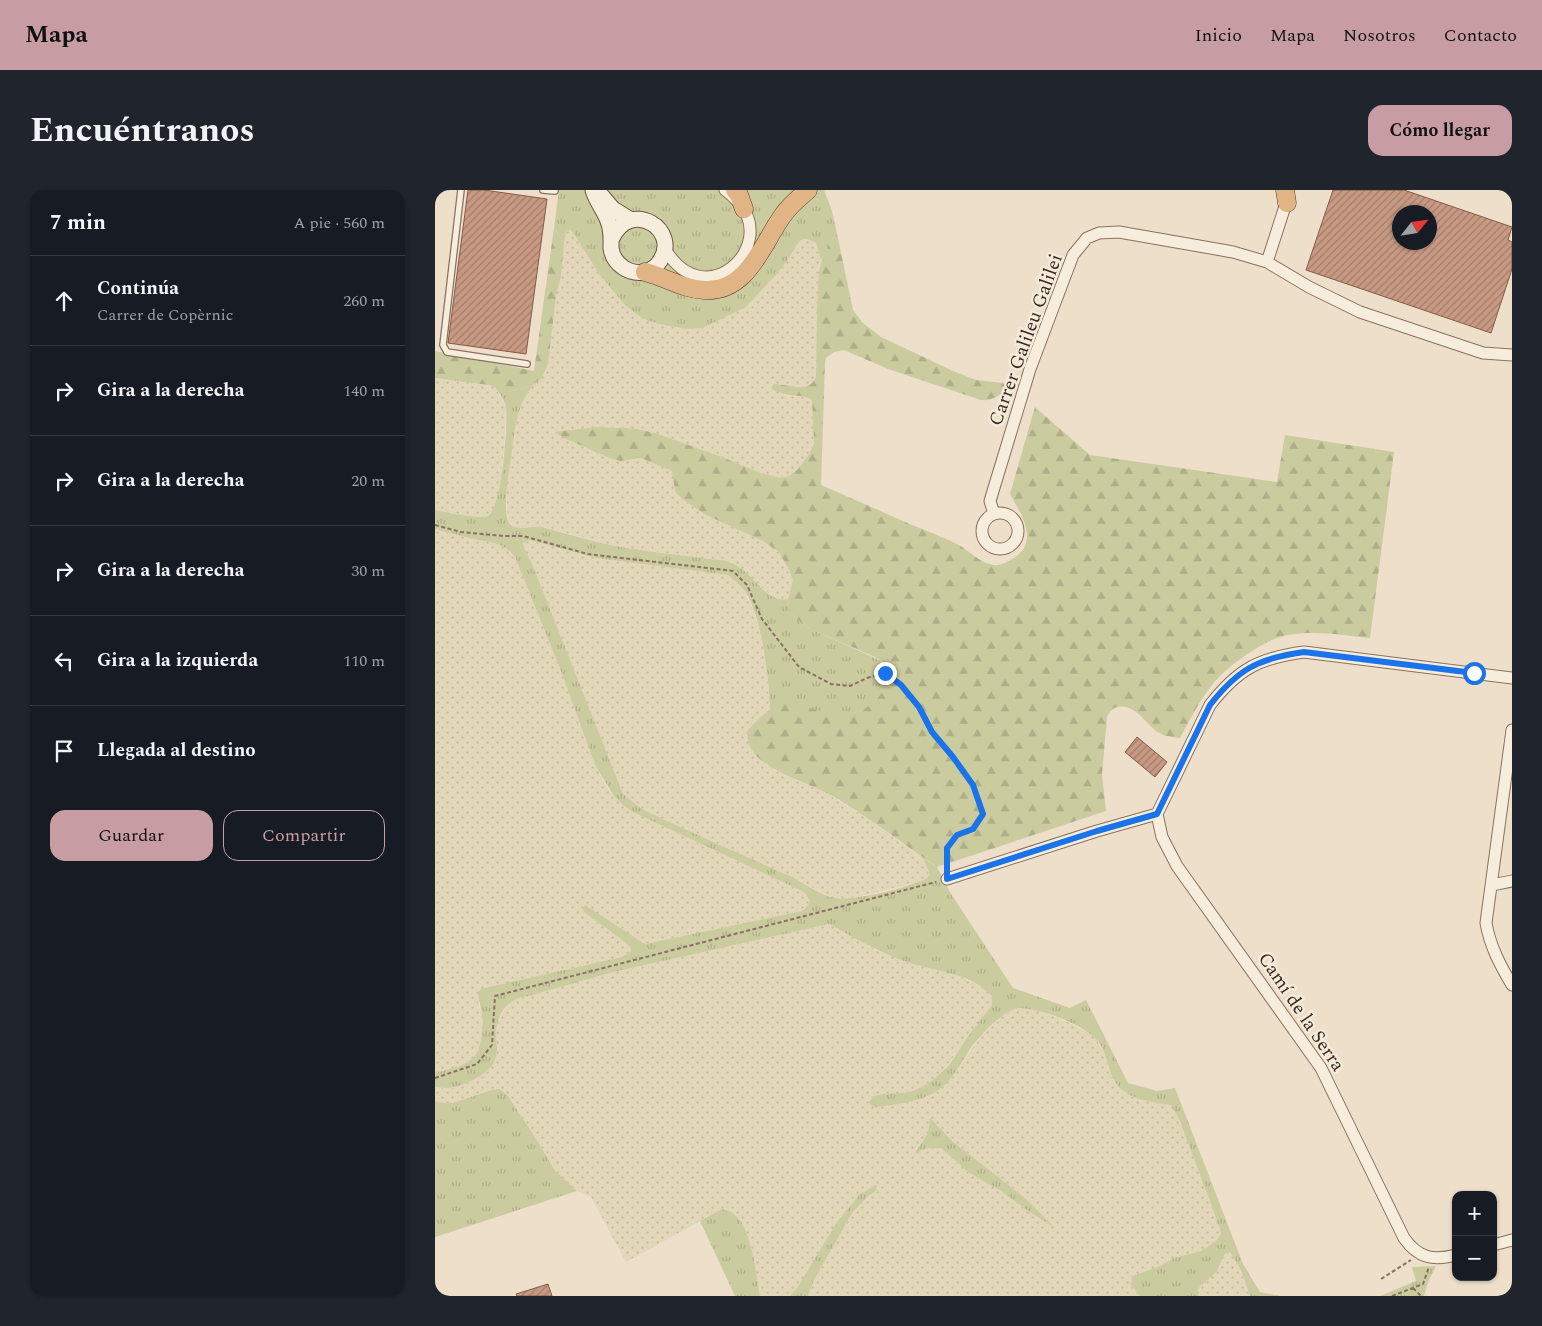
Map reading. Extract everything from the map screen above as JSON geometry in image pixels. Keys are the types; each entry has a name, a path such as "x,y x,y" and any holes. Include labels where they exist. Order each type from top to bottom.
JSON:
{"highway":[{"path":"735,190 744,209"},
{"path":"645,272 661,276 693,289 723,288 746,274 784,213 808,190"}],"main road":[{"path":"593,190 609,221 612,238 611,248 619,264 627,270 645,272 658,264 663,257 665,250 663,234 646,220 631,220 622,224 612,238"},
{"path":"598,190 607,204 631,220"}],"street":[{"path":"665,250 672,261 684,272 693,275 702,277 713,276 734,267 746,249 749,231 748,220 744,209 725,190"},
{"path":"1267,262 1287,194"},
{"name":"Carrer Galileu Galilei","path":"994,514 990,501 1030,370 1073,255 1087,238 1099,233 1119,232 1233,252 1267,262 1309,287 1360,312 1483,353 1512,355"},
{"path":"947,879 1097,831 1157,814 1210,705 1221,690 1235,677 1267,660 1283,655 1304,652 1512,678"},
{"path":"1512,730 1486,923 1495,953 1512,985"},
{"name":"Camí de la Serra","path":"1157,814 1163,836 1177,866 1321,1068 1404,1238 1411,1248 1432,1258"},
{"path":"1492,885 1512,881"},
{"path":"1497,1244 1512,1240"},
{"path":"1432,1258 1452,1256"}],"lane":[{"path":"461,190 443,345 447,352 527,364"},
{"path":"543,190 555,191"}],"path":[{"path":"435,525 461,532 523,536 587,554 733,571 747,585 762,619 799,667 831,684 850,686 867,678 885,673 901,685 919,707 932,732 973,785 983,814 973,829 957,835 947,848 947,879 495,996 491,1045 477,1064 435,1078"},
{"path":"1381,1279 1411,1261 1416,1251"},
{"path":"1392,1296 1423,1284 1432,1258"},
{"path":"1413,1288 1421,1296"}],"shaded area":[{"path":"570,229 599,274 625,305 640,317 649,321 687,329 746,307 782,268 802,239 816,243 821,260 817,307 815,381 807,386 796,388 780,384 771,388 789,396 808,397 812,400 814,443 810,453 798,469 789,476 771,477 658,434 627,428 608,427 566,439 612,459 631,460 641,458 673,471 675,491 682,499 706,515 763,541 779,552 793,580 788,599 778,600 774,598 739,567 730,562 619,547 539,526 515,528 508,520 506,490 516,420 530,388 544,374 548,364 556,297 561,276 564,236"},
{"path":"435,378 495,387 506,406 500,489 493,511 486,518 475,518 435,510"},
{"path":"435,529 497,543 505,547 515,557 561,671 595,765 608,789 621,804 635,813 802,891 810,901 808,906 797,912 645,944 589,907 585,913 621,939 631,948 630,952 622,957 545,975 478,1002 483,1021 478,1052 472,1059 460,1066 435,1073"},
{"path":"530,540 596,558 728,575 732,578 743,589 754,612 766,662 770,711 747,731 760,759 776,771 826,793 862,815 923,858 929,872 928,877 915,883 857,897 832,898 796,879 650,813 623,794 533,566 522,543"},
{"path":"829,924 880,952 915,965 944,970 985,989 992,996 992,1005 943,1071 929,1083 911,1092 874,1096 868,1103 875,1107 921,1098 938,1090 957,1070 979,1039 999,1018 1016,1008 1035,1010 1054,1016 1095,1037 1104,1053 1113,1079 1133,1097 1171,1105 1180,1121 1221,1234 1216,1241 1201,1251 1174,1258 1158,1267 1132,1276 1131,1285 1140,1296 808,1296 814,1280 852,1213 877,1190 876,1185 860,1194 837,1222 797,1288 790,1296 760,1296 750,1243 743,1225 738,1217 722,1209 626,1262 591,1197 577,1191 559,1176 504,1091 485,1091 464,1100 450,1103 435,1101 435,1087 453,1088 477,1079 488,1070 497,1054 496,1030 498,1020 508,1004 515,998 525,997 613,972","holes":["930,1119 952,1141 1025,1198 1052,1226 1001,1191 968,1172 941,1148 927,1148 918,1152 916,1149 928,1133"]},
{"path":"1230,1252 1241,1270 1250,1296 1199,1296 1197,1292 1199,1287 1214,1274 1222,1256"}],"green space":[{"path":"559,190 824,190 832,211 837,234 830,242 821,260 816,243 802,239 782,268 746,307 702,328 687,329 664,325 640,317 625,305 599,274 570,229 566,232 564,242 554,228"},
{"path":"554,228 564,242 548,364 542,378 533,385 508,392 488,385 435,378 435,351 534,371"},
{"path":"837,234 853,310 863,323 881,337 953,371 976,380 1003,383 1007,386 996,397 989,400 981,400 888,369 844,350 834,352 826,358 825,363 821,485 952,541 983,562 996,565 1014,558 1022,551 1026,544 1026,527 1010,494 1035,407 1090,455 1277,482 1285,435 1394,452 1370,638 1308,633 1287,635 1267,642 1236,662 1212,685 1203,697 1180,738 1161,734 1130,709 1124,707 1114,708 1107,717 1102,775 1106,811 937,867 836,798 779,772 761,760 751,747 747,731 771,709 787,701 835,714 860,711 875,701 884,690 891,675 889,669 877,658 802,624 787,609 793,580 779,552 763,541 706,515 682,499 675,491 672,471 641,458 621,461 612,459 554,432 598,427 637,429 658,434 761,473 780,478 789,476 798,469 810,453 814,443 812,400 782,394 771,388 774,384 804,387 813,382 816,376 819,271 823,256 830,242"},
{"path":"533,385 522,403 514,432 506,495 506,512 510,524 517,528 542,527 620,547 729,562 744,571 772,596 788,599 787,609 802,624 877,659 885,665 891,675 884,690 877,699 857,712 836,715 827,714 794,704 778,706 770,711 766,665 755,613 743,589 728,575 596,558 530,540 522,543 533,566 623,794 650,813 792,877 833,898 867,896 921,881 928,877 929,872 923,858 937,867 951,894 1013,988 1070,1008 1086,1000 1128,1083 1157,1091 1175,1088 1243,1264 1260,1292 1280,1296 1250,1296 1241,1270 1230,1252 1224,1255 1216,1272 1200,1286 1197,1292 1199,1296 1140,1296 1131,1285 1132,1276 1158,1267 1174,1258 1201,1251 1216,1241 1221,1234 1180,1121 1171,1105 1145,1101 1122,1090 1112,1076 1100,1044 1088,1032 1070,1022 1025,1008 1014,1009 1001,1017 983,1033 952,1076 937,1091 923,1098 899,1104 875,1107 868,1103 874,1096 911,1092 929,1083 943,1071 992,1005 992,996 972,981 901,960 873,948 829,924 613,972 515,1000 503,1010 498,1020 495,1060 488,1070 474,1080 460,1086 449,1088 435,1087 435,1073 460,1066 472,1059 478,1052 483,1021 478,993 481,989 622,957 630,952 631,948 621,939 585,913 583,909 585,905 645,944 799,912 807,907 810,901 802,891 635,813 624,806 614,796 595,765 561,671 515,557 506,548 496,544 435,529 435,510 484,517 488,516 493,510 503,465 506,416 506,407 495,387 508,392"},
{"path":"500,1089 507,1095 556,1172 577,1191 435,1237 435,1101 451,1103 484,1092"},
{"path":"930,1118 952,1141 1025,1198 1055,1228 1001,1191 968,1172 941,1148 927,1148 914,1154 928,1133"},
{"path":"876,1185 877,1190 852,1213 814,1280 808,1296 790,1296 797,1288 837,1222 860,1194"},
{"path":"722,1209 736,1216 746,1231 753,1253 760,1296 735,1296 700,1221"},
{"path":"1436,1266 1424,1296 1380,1296 1416,1281 1412,1267"}],"building":[{"path":"468,190 484,190 547,199 526,354 448,343"},
{"path":"1333,190 1404,190 1512,227 1508,240 1512,242 1512,269 1491,333 1306,270"},
{"path":"1137,737 1167,762 1155,777 1125,752"},
{"path":"548,1284 552,1296 517,1296 516,1294"}],"route":[{"path":"885,673 901,685 919,707 932,732 973,785 983,814 973,829 957,835 947,848 947,879 1097,831 1157,814 1210,705 1221,690 1235,677 1267,660 1283,655 1304,652 1474,673"}]}
